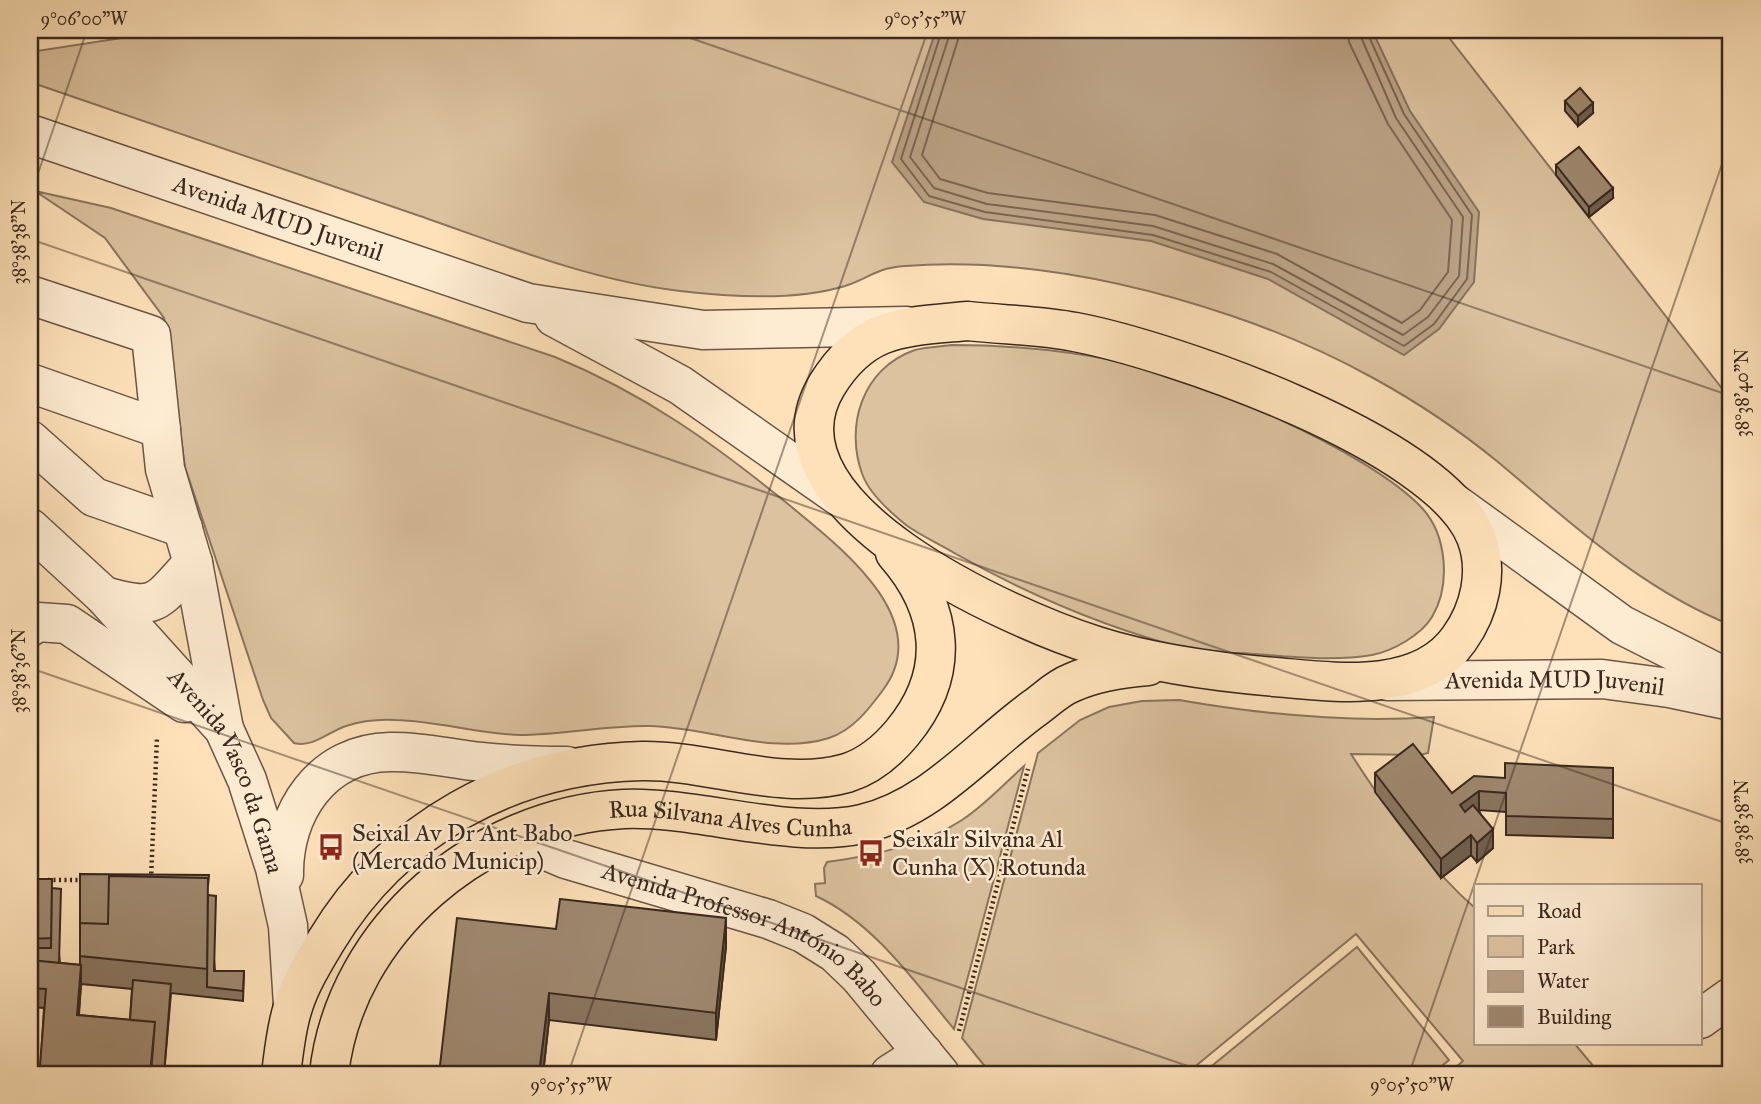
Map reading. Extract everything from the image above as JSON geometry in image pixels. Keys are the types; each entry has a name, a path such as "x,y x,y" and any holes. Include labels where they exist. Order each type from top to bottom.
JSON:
{"main road":[{"path":"968,321 1074,331 1199,366 1325,417 1417,472 1450,500 1475,535 1483,568 1476,611 1457,642 1427,667 1378,682 1313,681 1223,673 1100,647 1032,623 951,582 873,528 840,497 817,457 816,422 822,394 840,364 868,338 912,326 968,321"},
{"name":"Rua Silvana Alves Cunha","path":"293,1006 312,964 341,917 394,854 457,811 493,793 542,776 601,764 644,761 796,778 847,773 868,764 884,752 914,719 927,697 935,671 937,645 921,587 873,528"},
{"name":"Rua Silvana Alves Cunha","path":"329,1074 338,1029 371,957 410,905 473,856 519,834 573,818 624,809 822,828 862,824 938,789 1020,718 1069,683 1116,669 1171,663"},
{"name":"Avenida Vasco da Gama","path":"281,1074 293,1006"}],"street":[{"name":"Avenida MUD Juvenil","path":"30,134 528,303 680,385 840,497"},
{"path":"30,295 151,335 166,469 188,545 224,729"},
{"name":"Avenida MUD Juvenil","path":"528,303 703,330 912,326"},
{"path":"30,383 161,429"},
{"path":"30,440 94,497 188,545"},
{"name":"Avenida MUD Juvenil","path":"1450,500 1622,625 1731,680"},
{"name":"Avenida Vasco da Gama","path":"30,528 104,596 224,729 263,825 288,926 293,1006"},
{"path":"104,596 139,606 159,600 188,545"},
{"path":"30,627 38,622 67,624 224,729"},
{"name":"Avenida MUD Juvenil","path":"1378,682 1602,679 1669,688 1731,701"},
{"path":"288,926 284,866 292,821 314,786 343,763 388,752 522,765 601,764"},
{"name":"Avenida Professor António Babo","path":"519,834 540,848 566,859 768,919 803,933 835,953 859,976 931,1064"},
{"path":"1702,1018 1731,997"},
{"path":"890,1074 931,1064"}],"path":[{"path":"138,881 151,881 157,737"},
{"path":"931,1064 958,1033 1031,759"},
{"path":"39,880 86,880"}],"green space":[{"path":"174,30 1443,30 1731,400 1731,625 1698,610 1637,574 1580,531 1498,462 1405,396 1303,343 1193,303 1071,275 1029,269 946,264 895,267 826,291 784,296 720,295 646,286 545,260 30,82 30,52"},
{"path":"35,191 111,208 555,357 588,371 648,404 733,460 788,504 831,540 874,585 889,610 898,636 896,663 883,690 846,730 829,738 807,743 762,742 650,726 520,735 390,720 352,724 308,743 294,743 271,718 263,700 185,467 164,318 105,238"},
{"path":"951,345 1055,351 1150,369 1233,399 1323,440 1397,486 1422,508 1430,519 1437,532 1444,561 1442,590 1432,617 1406,641 1372,655 1323,658 1197,651 1160,642 1070,610 984,569 924,536 906,525 875,496 866,483 858,457 857,419 870,385 882,370 915,350"},
{"path":"1179,700 1243,710 1338,718 1434,717 1428,753 1351,754 1408,836 1440,874 1474,907 1474,1044 1575,1044 1600,1074 1448,1074 1463,1061 1356,934 1186,1074 991,1074 962,1038 1038,753 1080,720 1109,707 1142,701"},
{"path":"1024,766 954,1029 875,937 837,907 816,896 815,884 825,883 824,868 827,862 897,848 947,829 979,808"},
{"path":"1357,947 1449,1060 1432,1074 1202,1074"}],"water":[{"path":"936,30 1372,30 1410,111 1479,212 1474,282 1439,329 1404,355 1268,279 1151,241 983,219 924,202 892,162"}],"building":[{"path":"1580,88 1593,103 1578,116 1565,101"},
{"path":"1579,147 1613,188 1589,207 1556,165"},
{"path":"1413,744 1452,793 1474,776 1505,778 1505,763 1613,768 1613,819 1506,816 1506,793 1479,791 1460,805 1465,812 1473,805 1493,829 1477,843 1471,835 1441,859 1375,773"},
{"path":"80,874 209,875 208,886 208,878 109,876 108,924 80,923"},
{"path":"109,876 208,878 207,969 80,956 80,923 108,924"},
{"path":"30,879 52,879 51,938 30,939"},
{"path":"52,888 61,889 59,963 30,960 30,948 51,948"},
{"path":"208,895 216,896 214,971 244,971 243,991 207,987"},
{"path":"560,899 726,918 716,1013 549,993 539,1074 439,1074 457,918 556,929"},
{"path":"30,960 81,965 77,1015 155,1022 150,1074 40,1066 46,989 30,988"},
{"path":"133,980 171,984 164,1074 151,1074 155,1022 130,1020"}],"place":[{"name":"Seixal Av Dr Ant Babo (Mercado Municip)","path":"331,847"},
{"name":"Seixalr Silvana Al Cunha (X) Rotunda","path":"871,853"}]}
